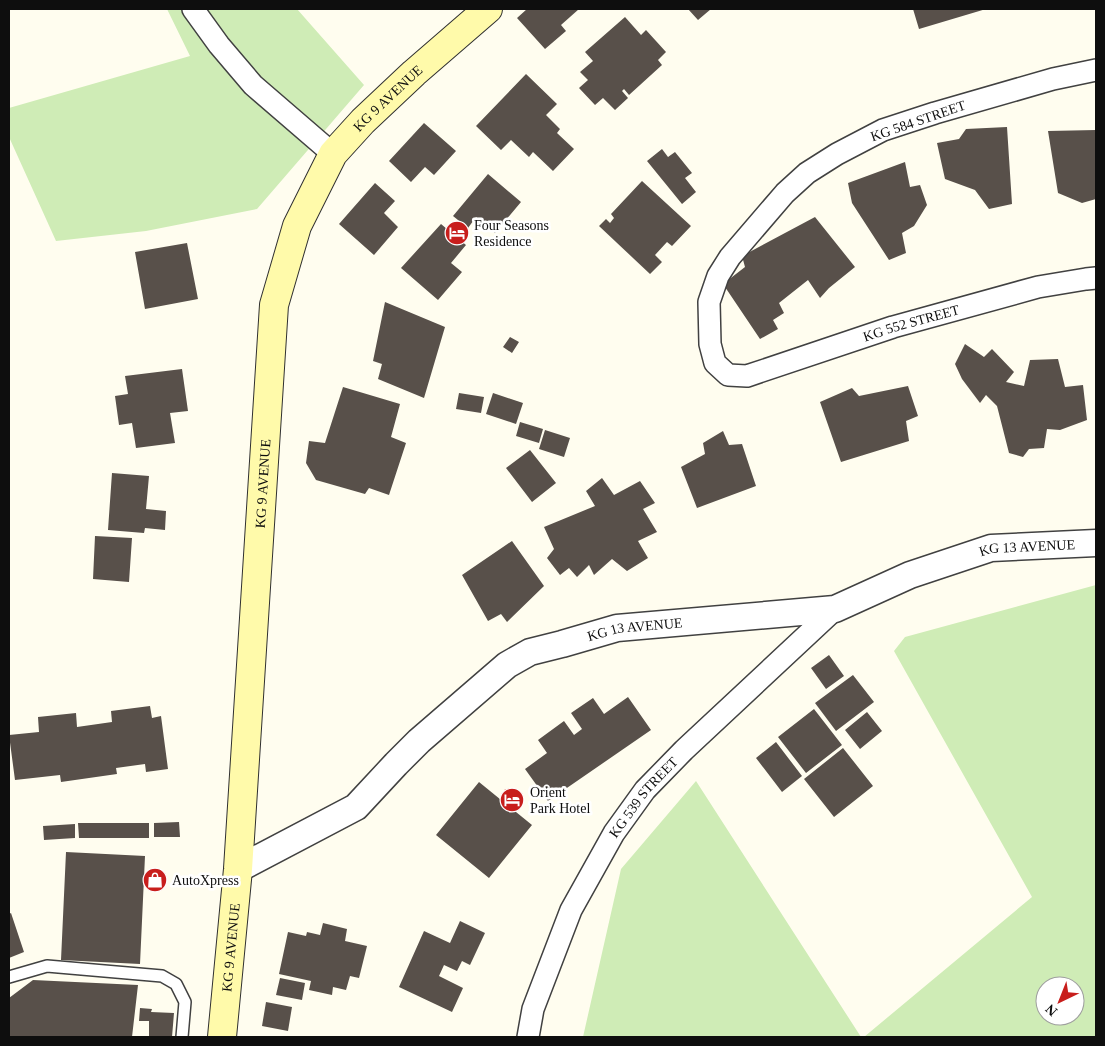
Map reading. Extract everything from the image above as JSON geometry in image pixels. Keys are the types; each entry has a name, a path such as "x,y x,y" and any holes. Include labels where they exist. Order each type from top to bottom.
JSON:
{"main road":[{"name":"KG 9 AVENUE","path":"222,1037 238,868 274,305 297,226 333,154 363,121 488,9"}],"street":[{"path":"193,9 219,45 253,85 333,154"},
{"name":"KG 584 STREET","path":"728,375 716,363 710,344 710,302 718,276 730,257 785,193 808,173 837,154 883,130 1054,79 1096,70"},
{"name":"KG 552 STREET","path":"728,375 747,376 894,327 1038,287 1086,278 1096,278"},
{"name":"KG 13 AVENUE","path":"238,868 356,807 419,741 507,665 530,652 618,628 835,609 910,575 991,548 1096,543"},
{"name":"KG 539 STREET","path":"528,1037 533,1009 571,910 619,826 645,790 678,756 835,609"}],"lane":[{"path":"9,977 47,966 162,976 176,984 185,1002 182,1037"}],"green space":[{"path":"167,9 297,9 364,85 257,209 146,231 56,241 9,137 9,108 190,56"},
{"path":"1096,585 1096,1037 864,1037 1032,897 894,651 905,637"},
{"path":"696,781 861,1037 583,1037 621,869"}],"building":[{"path":"527,9 579,9 561,25 566,31 545,49 517,18"},
{"path":"688,9 711,9 698,20"},
{"path":"913,9 986,9 919,29"},
{"path":"625,17 641,35 646,30 666,52 658,60 662,65 629,95 624,89 622,91 628,98 615,110 603,98 595,105 579,88 588,80 580,72 593,61 585,52"},
{"path":"526,74 557,104 546,115 560,129 557,133 574,149 553,171 533,152 529,157 511,140 501,150 476,126"},
{"path":"424,123 456,151 434,175 425,167 411,182 389,161"},
{"path":"1007,127 1012,204 989,209 975,190 945,179 937,143 959,139 966,129"},
{"path":"1096,130 1096,199 1082,203 1058,193 1048,131"},
{"path":"662,149 668,157 675,152 692,173 685,178 696,192 682,204 647,161"},
{"path":"905,162 910,187 920,185 927,205 914,226 902,233 906,253 889,260 852,203 848,183"},
{"path":"488,174 521,202 495,233 476,217 468,228 453,216"},
{"path":"642,181 691,226 672,246 667,242 655,255 662,262 650,274 599,226 606,219 610,223 614,218 611,214"},
{"path":"375,183 395,201 384,213 398,227 374,255 339,224"},
{"path":"815,217 855,267 829,288 820,298 808,280 779,303 784,313 773,320 778,329 760,339 723,284 745,267 742,256"},
{"path":"441,224 466,245 451,263 462,272 438,300 401,268"},
{"path":"187,243 198,299 145,309 135,252"},
{"path":"385,302 445,327 424,398 378,379 382,364 373,361"},
{"path":"510,337 519,342 512,353 503,347"},
{"path":"965,344 984,357 992,349 1014,372 1006,382 1024,386 1030,360 1058,359 1065,387 1083,385 1087,420 1060,430 1047,429 1044,448 1029,449 1023,457 1009,453 997,406 986,395 980,403 962,379 955,364"},
{"path":"182,369 188,411 170,413 175,443 136,448 132,423 119,425 115,396 128,394 125,376"},
{"path":"908,386 918,416 906,421 909,441 841,462 820,402 852,388 859,396"},
{"path":"343,387 400,404 391,437 406,443 389,495 369,488 365,494 316,480 306,463 309,441 325,443"},
{"path":"459,393 484,397 481,413 456,409"},
{"path":"493,393 523,403 516,424 486,414"},
{"path":"520,422 543,429 539,443 516,436"},
{"path":"545,430 570,438 564,457 539,449"},
{"path":"723,431 729,445 742,444 756,486 697,508 681,467 705,454 703,443"},
{"path":"530,450 556,483 532,502 506,468"},
{"path":"112,473 149,476 146,509 166,511 165,530 145,528 144,533 108,530"},
{"path":"602,478 614,495 640,481 655,503 643,509 657,532 638,541 648,558 627,571 612,559 594,575 589,565 577,577 569,568 560,575 547,558 554,549 544,527 595,506 586,491"},
{"path":"95,536 132,538 129,582 93,579"},
{"path":"512,541 544,586 507,622 501,614 488,621 462,575"},
{"path":"829,655 844,676 826,689 811,668"},
{"path":"853,675 874,702 836,731 815,703"},
{"path":"628,697 651,730 548,801 525,769 547,753 538,740 564,721 574,735 582,729 571,713 593,698 604,714"},
{"path":"150,706 152,718 161,716 168,769 146,772 145,764 116,768 117,774 61,782 60,775 15,780 9,735 39,732 38,717 76,713 77,727 112,722 111,711"},
{"path":"814,709 842,745 806,773 778,737"},
{"path":"867,712 882,731 860,749 845,730"},
{"path":"776,742 802,776 782,792 756,758"},
{"path":"843,748 873,786 834,817 804,779"},
{"path":"479,782 532,825 489,878 436,835"},
{"path":"179,822 180,837 154,837 154,823"},
{"path":"78,823 149,823 149,838 79,838"},
{"path":"75,824 75,838 44,840 43,826"},
{"path":"66,852 145,856 140,964 61,960"},
{"path":"11,913 24,952 9,958 9,914"},
{"path":"460,921 485,933 470,965 462,961 457,971 444,965 439,976 463,988 452,1012 399,987 424,931 450,943"},
{"path":"323,923 347,929 345,941 367,946 359,978 350,976 346,990 333,987 332,995 309,990 311,981 279,974 288,932 306,936 307,932 320,935"},
{"path":"280,978 305,983 302,1000 276,995"},
{"path":"33,980 138,985 132,1037 9,1037 9,998"},
{"path":"266,1002 292,1007 288,1031 262,1026"},
{"path":"140,1008 152,1009 151,1012 174,1013 172,1037 149,1037 149,1021 139,1021"}],"place":[{"name":"Four Seasons Residence","path":"457,233"},
{"name":"Orient Park Hotel","path":"512,800"},
{"name":"AutoXpress","path":"155,880"}]}
